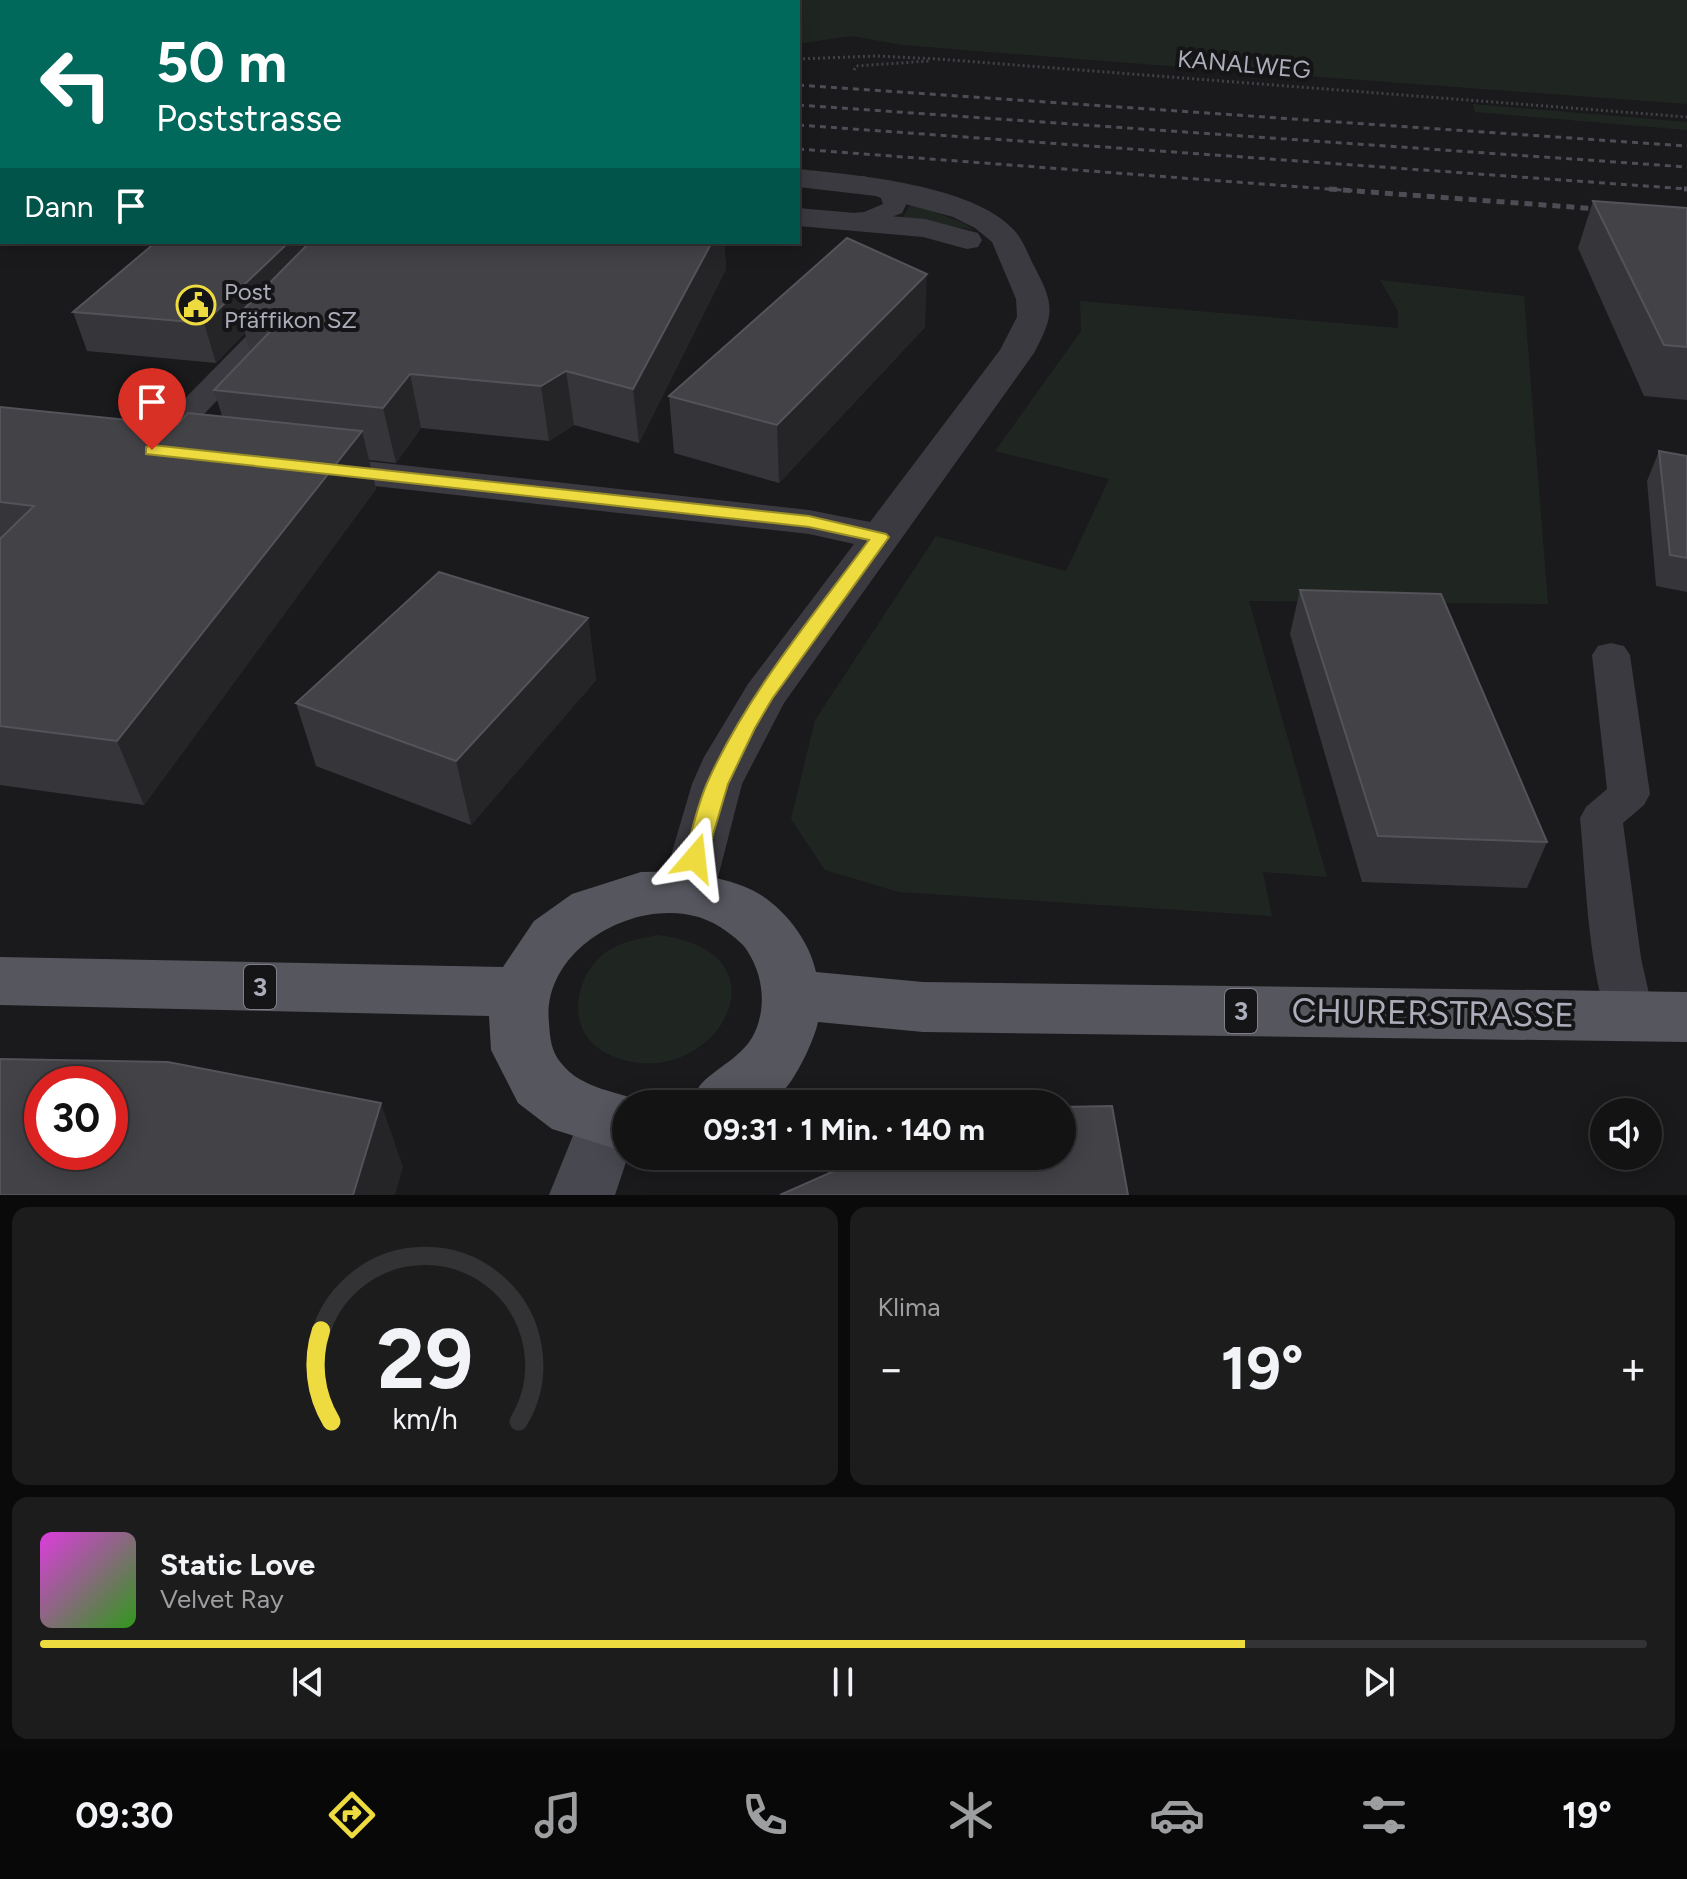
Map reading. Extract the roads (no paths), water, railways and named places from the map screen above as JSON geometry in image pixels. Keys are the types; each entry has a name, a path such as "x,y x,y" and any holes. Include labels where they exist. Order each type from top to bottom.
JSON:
{"main road":[{"path":"612,1120 564,1103 532,1072 522,1054 517,1032 520,992 539,952 574,920 617,899 640,893 687,893 735,906 755,918 784,953 795,995 789,1031 781,1048 755,1081 742,1090"},
{"name":"3","path":"0,981 520,992"},
{"name":"CHURERSTRASSE","path":"795,995 923,1007 1687,1017"}],"street":[{"path":"687,893 710,808 729,757 765,695 1016,353 1032,325 1035,300 1027,279 1001,234 986,223 916,195 864,183 800,178"},
{"path":"800,217 925,228 990,249 1016,263"},
{"path":"136,448 197,455"},
{"path":"272,463 809,522 880,537"},
{"path":"582,1195 612,1132"}],"lane":[{"path":"835,220 868,219 893,208 895,203 891,194 864,183"},
{"path":"136,448 301,296"},
{"path":"1611,655 1629,794 1601,818 1618,958 1630,1016"}],"railway":[{"path":"800,85 1687,146"},
{"path":"800,105 1687,167"},
{"path":"800,125 1687,189 1684,189"},
{"path":"800,149 1355,191"},
{"path":"1329,189 1612,210"}],"place":[{"name":"Post Pfäffikon SZ","path":"196,305"}]}
